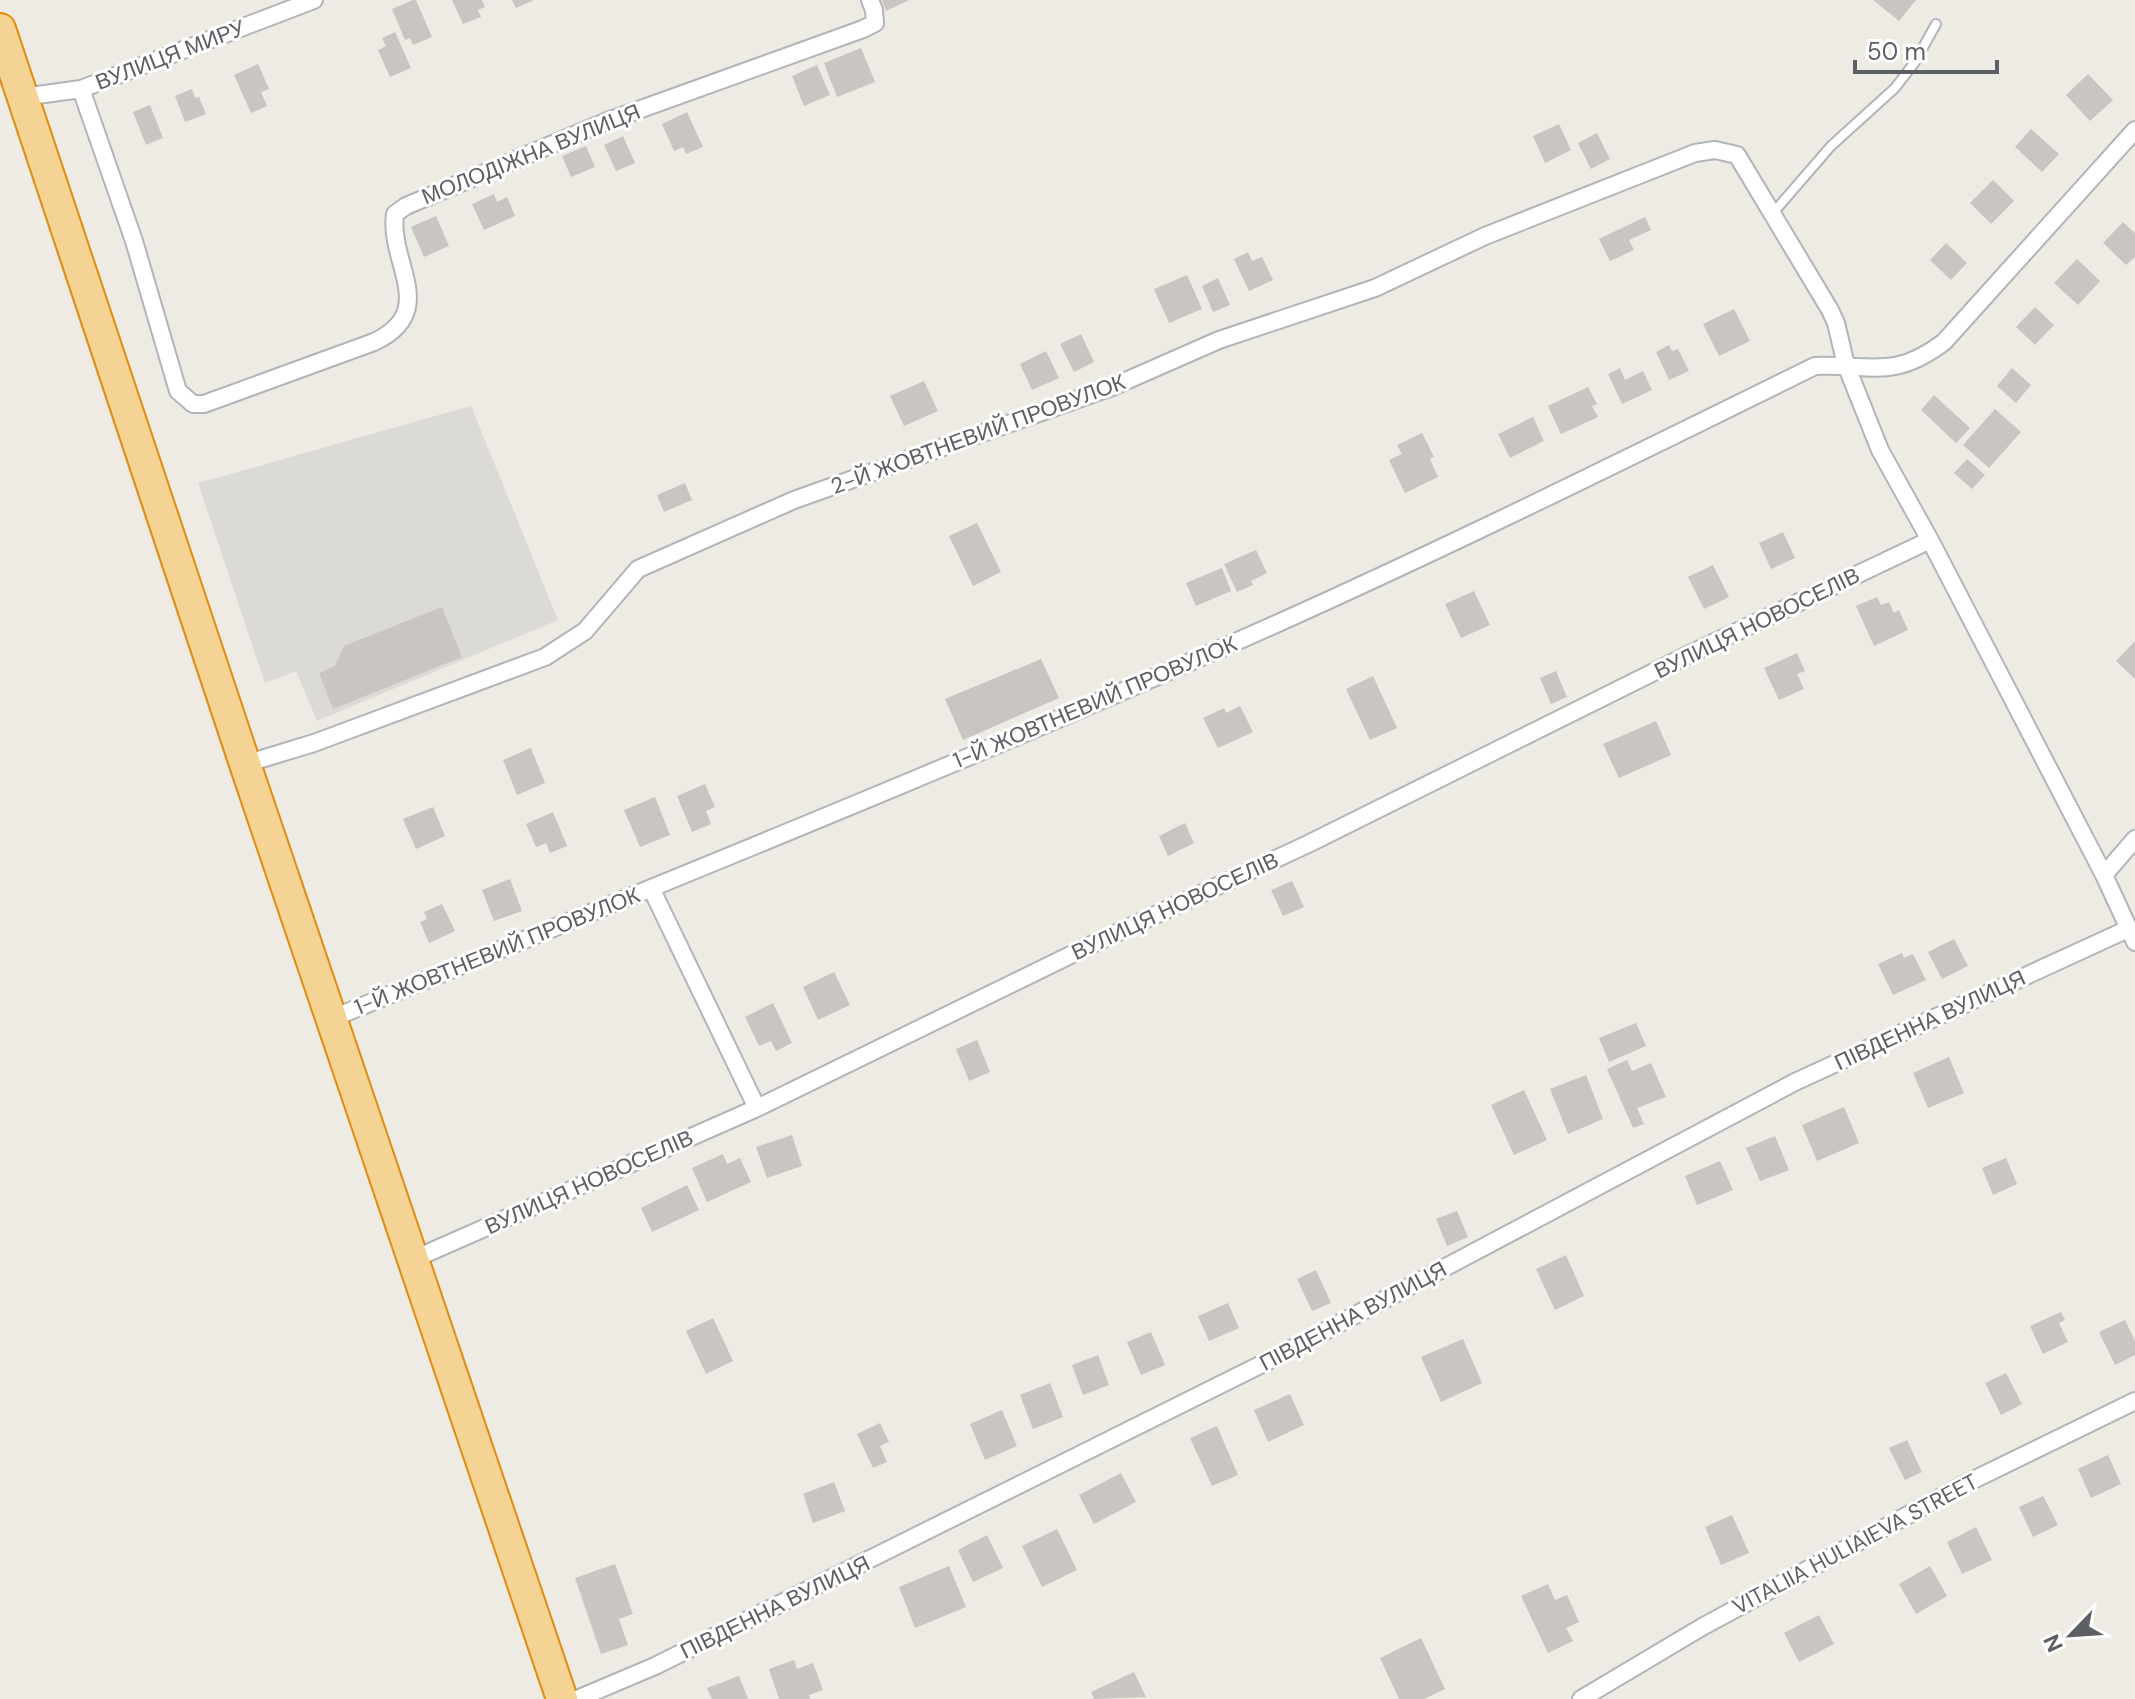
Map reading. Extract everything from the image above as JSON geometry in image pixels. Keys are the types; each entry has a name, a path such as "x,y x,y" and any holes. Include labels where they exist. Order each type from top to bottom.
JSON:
{"highway":[{"path":"0,29 562,1699"}],"street":[{"name":"ВУЛИЦЯ МИРУ","path":"23,97 81,89 314,0"},
{"name":"МОЛОДІЖНА ВУЛИЦЯ","path":"81,89 134,241 178,391 193,404 204,404 389,335 401,323 407,310 409,294 393,229 395,214 406,206 605,122 863,29 875,23 870,0"},
{"path":"1846,365 1894,368 1925,357 1944,342 2135,130"},
{"name":"2-Й ЖОВТНЕВИЙ ПРОВУЛОК","path":"245,764 314,743 545,657 585,631 638,569 794,500 1112,387 1219,340 1375,288 1485,236 1695,153 1715,150 1737,155 1772,213"},
{"path":"1772,213 1836,323 1846,365 1880,450 1930,540 2132,935"},
{"name":"1-Й ЖОВТНЕВИЙ ПРОВУЛОК","path":"333,1018 976,754 1199,658 1574,485 1815,366 1846,365"},
{"name":"ВУЛИЦЯ НОВОСЕЛІВ","path":"414,1259 757,1108 1095,943 1308,844 1692,653 1930,540"},
{"path":"2104,875 2135,839"},
{"path":"651,888 757,1108"},
{"name":"ПІВДЕННА ВУЛИЦЯ","path":"577,1699 655,1666 1278,1356 1795,1082 2132,935"},
{"name":"VITALIIA HULIAIEVA STREET","path":"1581,1699 1702,1627 1963,1485 2135,1401"}],"lane":[{"path":"1772,213 1831,146 1895,88 1915,62 1936,24"}],"shaded area":[{"path":"471,406 558,620 317,721 296,671 265,683 198,483"}],"building":[{"path":"416,0 432,37 413,45 410,38 405,40 392,9"},
{"path":"452,0 482,0 485,7 478,10 481,17 463,24"},
{"path":"512,0 534,0 516,8"},
{"path":"882,0 909,0 886,11"},
{"path":"1873,0 1916,0 1899,21"},
{"path":"395,32 411,68 390,77 378,50 386,46 382,38"},
{"path":"861,48 875,82 837,97 824,63"},
{"path":"258,64 269,89 261,92 267,106 251,113 234,75"},
{"path":"817,65 830,95 804,106 792,76"},
{"path":"2088,74 2113,100 2090,121 2066,95"},
{"path":"192,89 206,114 185,122 175,96"},
{"path":"150,105 163,138 146,145 133,112"},
{"path":"687,112 703,147 686,154 683,147 674,151 662,124"},
{"path":"1559,124 1571,150 1545,163 1533,136"},
{"path":"2031,129 2059,154 2042,172 2015,147"},
{"path":"1597,133 1610,159 1591,169 1578,143"},
{"path":"623,136 635,163 616,171 604,145"},
{"path":"586,146 595,167 571,177 562,156"},
{"path":"1993,180 2014,201 1991,224 1970,203"},
{"path":"494,194 497,202 507,197 515,216 484,230 472,204"},
{"path":"436,216 449,246 424,257 411,227"},
{"path":"1645,217 1651,230 1629,240 1634,250 1610,261 1599,239"},
{"path":"2123,222 2135,233 2135,257 2126,265 2103,243"},
{"path":"1946,243 1967,263 1951,280 1930,260"},
{"path":"1248,252 1252,261 1262,257 1273,280 1249,291 1234,259"},
{"path":"2077,259 2100,281 2078,305 2054,283"},
{"path":"1187,275 1202,309 1169,323 1154,289"},
{"path":"1218,278 1230,305 1213,312 1202,286"},
{"path":"2035,307 2054,325 2035,345 2016,327"},
{"path":"1734,309 1750,341 1719,356 1703,324"},
{"path":"1081,334 1094,362 1074,372 1060,344"},
{"path":"1669,345 1672,351 1678,349 1689,371 1669,380 1656,352"},
{"path":"1046,351 1059,378 1032,390 1020,364"},
{"path":"1620,368 1625,380 1643,371 1652,390 1622,404 1608,374"},
{"path":"2012,368 2031,385 2016,403 1997,386"},
{"path":"924,381 938,411 904,426 890,396"},
{"path":"1588,387 1597,404 1592,406 1598,417 1561,434 1548,406"},
{"path":"1934,395 1970,428 1956,443 1921,410"},
{"path":"1995,409 2021,432 1989,468 1963,445"},
{"path":"1533,417 1544,441 1510,458 1498,434"},
{"path":"1422,433 1434,457 1430,459 1438,477 1405,493 1389,460 1402,454 1397,445"},
{"path":"1967,459 1985,475 1972,489 1954,473"},
{"path":"685,483 692,500 664,512 657,495"},
{"path":"977,523 1001,572 973,586 949,536"},
{"path":"1783,532 1795,558 1771,569 1759,543"},
{"path":"1256,550 1267,573 1251,581 1253,585 1237,592 1224,564"},
{"path":"1713,565 1729,597 1704,609 1688,577"},
{"path":"1222,568 1231,591 1196,606 1186,583"},
{"path":"1474,591 1490,625 1461,638 1445,604"},
{"path":"1877,597 1881,605 1889,602 1894,613 1899,610 1908,630 1874,646 1856,606"},
{"path":"442,607 462,657 333,709 319,673 335,666 344,646"},
{"path":"2135,641 2135,679 2116,661"},
{"path":"1797,653 1805,671 1797,674 1804,689 1779,700 1764,668"},
{"path":"1041,659 1059,698 963,740 945,699"},
{"path":"1556,671 1567,697 1551,704 1540,678"},
{"path":"1373,676 1397,728 1370,740 1346,689"},
{"path":"1240,706 1253,732 1218,748 1203,718 1224,708 1226,713"},
{"path":"1656,721 1671,755 1619,778 1603,744"},
{"path":"531,748 545,783 517,795 503,760"},
{"path":"705,784 715,807 706,811 711,824 692,832 677,796"},
{"path":"655,797 670,835 640,847 624,810"},
{"path":"433,807 445,836 416,849 403,819"},
{"path":"553,812 567,846 550,853 546,843 536,847 526,824"},
{"path":"1185,823 1194,843 1168,856 1159,836"},
{"path":"510,879 522,911 494,921 482,890"},
{"path":"1292,881 1304,907 1283,916 1271,890"},
{"path":"442,904 455,931 429,943 420,922 427,919 424,912"},
{"path":"1954,939 1968,966 1942,979 1928,952"},
{"path":"1902,953 1904,958 1913,954 1926,980 1893,995 1878,964"},
{"path":"834,972 850,1005 818,1020 803,987"},
{"path":"773,1003 792,1043 776,1051 771,1041 759,1046 745,1017"},
{"path":"1636,1023 1646,1046 1609,1062 1599,1038"},
{"path":"977,1040 990,1072 969,1081 956,1049"},
{"path":"1949,1057 1964,1093 1928,1108 1913,1073"},
{"path":"1627,1060 1632,1071 1651,1063 1666,1097 1637,1108 1644,1124 1633,1128 1607,1069"},
{"path":"1586,1075 1603,1119 1568,1134 1550,1089"},
{"path":"1524,1090 1547,1140 1514,1155 1491,1105"},
{"path":"1844,1107 1859,1143 1817,1161 1802,1125"},
{"path":"792,1135 802,1166 767,1178 756,1147"},
{"path":"1775,1136 1789,1170 1760,1181 1746,1148"},
{"path":"723,1154 727,1164 740,1158 751,1182 707,1202 692,1168"},
{"path":"2006,1158 2017,1184 1993,1195 1982,1168"},
{"path":"1720,1161 1733,1190 1697,1205 1685,1176"},
{"path":"687,1185 699,1210 652,1232 641,1208"},
{"path":"1457,1211 1468,1237 1447,1246 1436,1219"},
{"path":"1566,1255 1584,1296 1555,1310 1536,1269"},
{"path":"1316,1270 1331,1303 1312,1311 1297,1279"},
{"path":"1228,1303 1239,1328 1209,1341 1198,1316"},
{"path":"2061,1312 2065,1320 2059,1323 2068,1342 2043,1354 2030,1326"},
{"path":"713,1318 733,1361 706,1374 686,1331"},
{"path":"2125,1320 2135,1341 2135,1355 2115,1365 2099,1332"},
{"path":"1151,1332 1165,1365 1141,1375 1127,1342"},
{"path":"1463,1339 1482,1383 1441,1402 1421,1357"},
{"path":"1098,1355 1109,1385 1083,1395 1072,1365"},
{"path":"2006,1373 2022,1404 2001,1415 1985,1383"},
{"path":"1050,1383 1063,1417 1033,1429 1020,1395"},
{"path":"1290,1394 1304,1425 1268,1442 1254,1410"},
{"path":"1002,1410 1017,1446 985,1460 970,1424"},
{"path":"880,1423 889,1442 880,1446 887,1462 873,1468 857,1434"},
{"path":"1217,1426 1238,1475 1212,1486 1190,1438"},
{"path":"1907,1440 1922,1472 1905,1480 1889,1448"},
{"path":"2108,1455 2121,1484 2091,1498 2078,1469"},
{"path":"1121,1473 1136,1502 1094,1524 1079,1495"},
{"path":"834,1482 845,1511 813,1523 803,1494"},
{"path":"2043,1496 2058,1525 2033,1537 2019,1507"},
{"path":"1732,1515 1749,1553 1721,1565 1705,1527"},
{"path":"1976,1527 1992,1560 1962,1574 1947,1542"},
{"path":"1057,1529 1077,1570 1042,1587 1022,1546"},
{"path":"987,1535 1003,1568 973,1582 958,1550"},
{"path":"615,1564 633,1614 619,1619 628,1645 601,1654 575,1578"},
{"path":"949,1566 966,1607 915,1628 899,1587"},
{"path":"1930,1566 1947,1596 1916,1614 1899,1584"},
{"path":"1548,1584 1555,1600 1567,1595 1579,1622 1566,1628 1573,1641 1548,1653 1521,1596"},
{"path":"1819,1615 1834,1644 1799,1662 1784,1633"},
{"path":"1421,1638 1445,1689 1424,1699 1399,1699 1380,1658"},
{"path":"794,1660 797,1669 813,1663 823,1690 809,1695 810,1699 779,1699 769,1669"},
{"path":"1134,1672 1146,1697 1094,1699 1091,1692"},
{"path":"739,1676 748,1699 712,1699 707,1688"}]}
